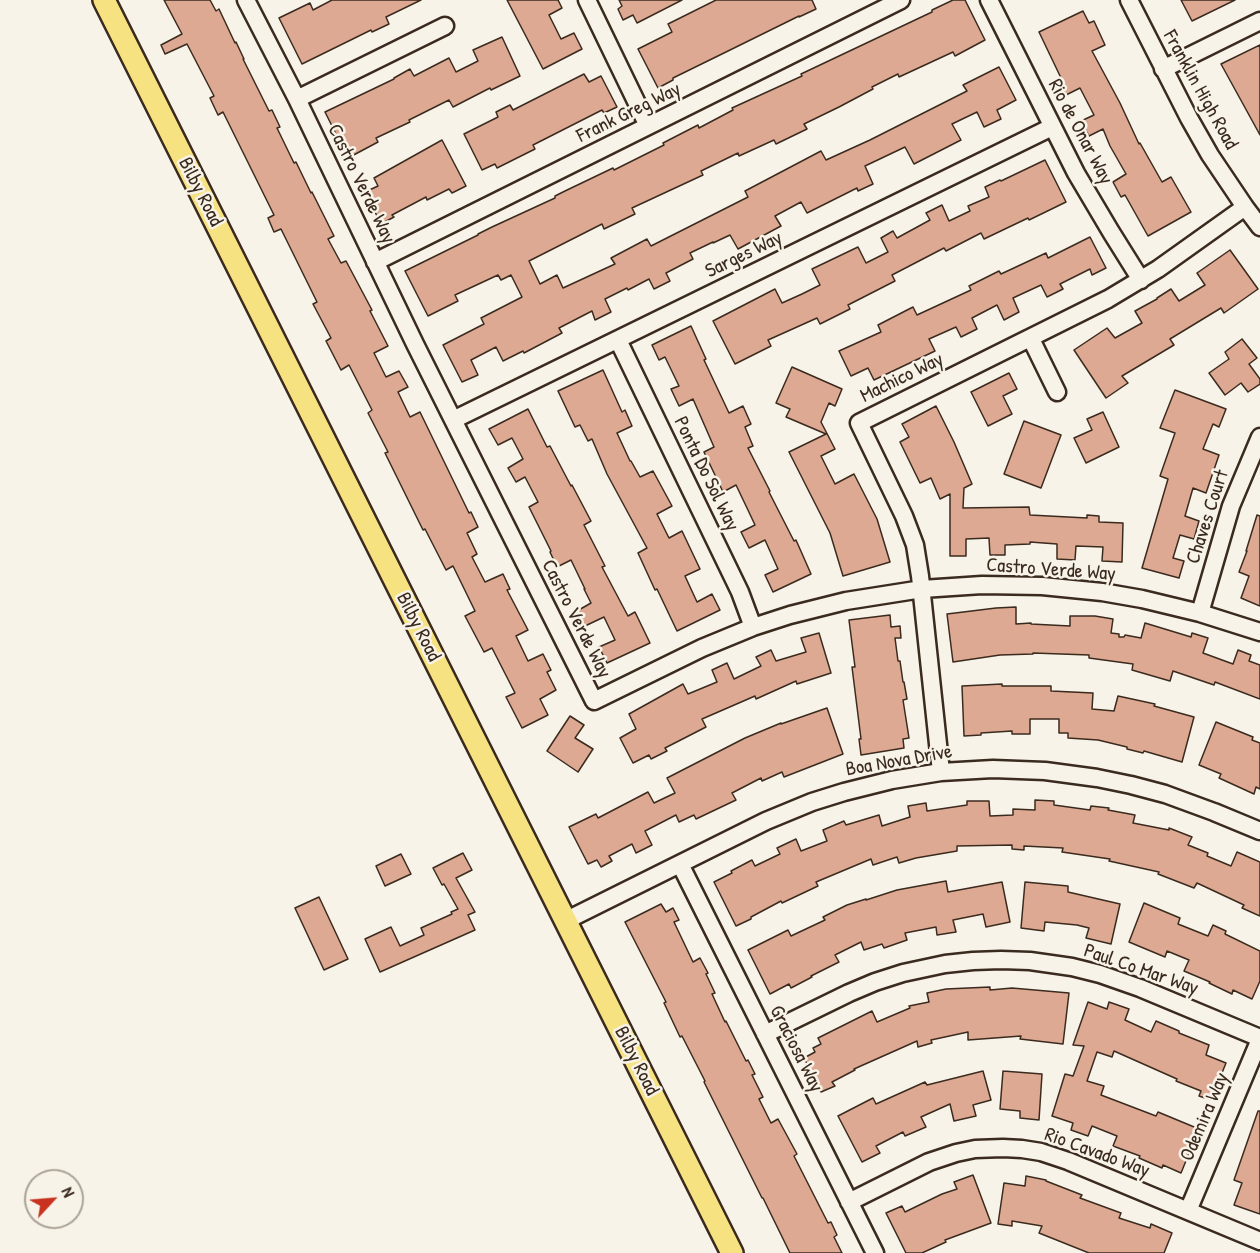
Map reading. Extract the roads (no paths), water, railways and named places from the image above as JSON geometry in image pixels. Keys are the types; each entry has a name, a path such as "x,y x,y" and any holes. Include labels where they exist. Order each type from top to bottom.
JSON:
{"main road":[{"name":"Bilby Road","path":"104,0 732,1253"}],"street":[{"name":"Castro Verde Way","path":"246,0 594,701 702,648 753,627 846,601 922,589 982,585 1042,586 1102,592 1200,613 1260,632"},
{"path":"587,0 648,126"},
{"name":"Frank Greg Way","path":"375,262 901,0"},
{"name":"Rio de Onar Way","path":"989,0 1076,173 1141,280"},
{"name":"Franklin High Road","path":"1129,0 1204,146 1260,227"},
{"path":"1163,69 1260,21"},
{"path":"297,99 445,27"},
{"name":"Sarges Way","path":"453,420 1053,127"},
{"name":"Machico Way","path":"941,772 922,589 915,545 904,516 859,423 1100,304 1141,280 1245,207"},
{"path":"1030,339 1057,392"},
{"name":"Ponta Do Sol Way","path":"618,340 740,592 753,627"},
{"name":"Chaves Court","path":"1200,613 1231,506 1260,437"},
{"name":"Boa Nova Drive","path":"566,921 766,821 812,802 892,780 941,772 993,769 1045,771 1097,778 1165,794 1260,831"},
{"name":"Graciosa Way","path":"680,864 875,1253"},
{"name":"Paul Co Mar Way","path":"765,1034 849,993 903,973 945,964 1001,960 1072,967 1100,974 1140,988 1260,1039"},
{"name":"Odemira Way","path":"1188,1211 1260,1039"},
{"name":"Rio Cavado Way","path":"849,1202 929,1162 975,1149 1003,1148 1041,1152 1068,1161 1260,1241"}]}
